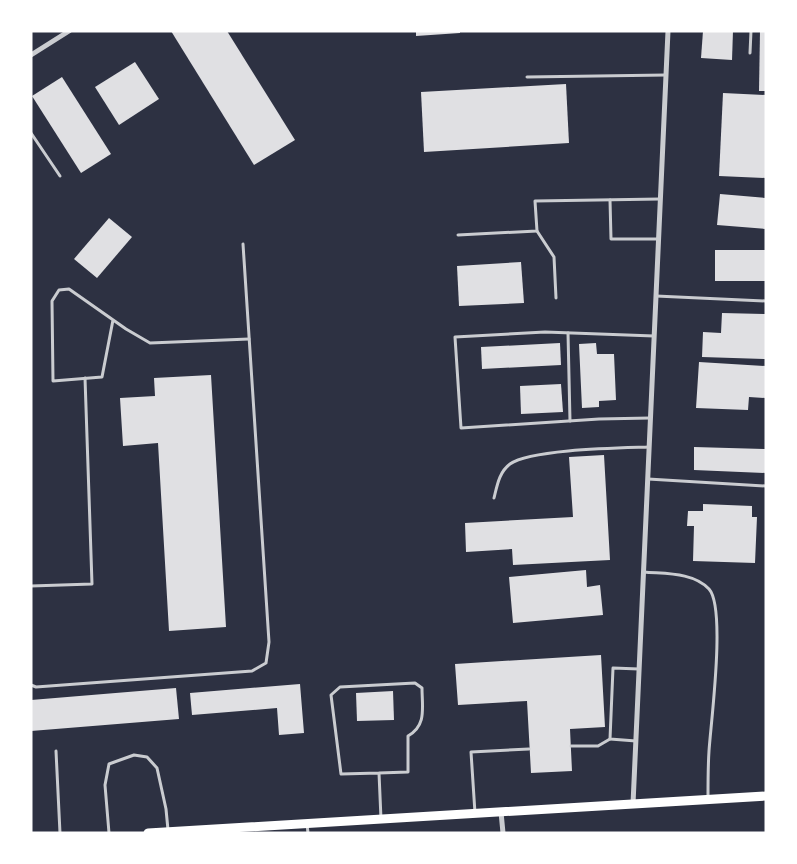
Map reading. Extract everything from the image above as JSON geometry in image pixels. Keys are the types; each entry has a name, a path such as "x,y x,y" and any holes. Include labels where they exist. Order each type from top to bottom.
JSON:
{"main road":[{"path":"148,833 307,828 381,819 766,796"}],"street":[{"path":"31,55 69,31"},
{"path":"633,804 668,31"},
{"path":"501,812 502,833"}],"lane":[{"path":"750,54 751,31"},
{"path":"528,77 666,75"},
{"path":"31,132 60,176"},
{"path":"556,298 554,257 537,231 535,201 660,198"},
{"path":"610,200 610,239 658,239"},
{"path":"458,235 537,231"},
{"path":"31,685 46,686 252,671 266,663 269,642 243,244"},
{"path":"112,320 102,377 53,381 52,301 59,290 69,289 112,320 150,343 249,339"},
{"path":"656,296 766,301"},
{"path":"650,418 461,428 455,338 545,332 654,336"},
{"path":"568,333 570,421"},
{"path":"31,586 92,584 85,378"},
{"path":"494,498 498,478 510,464 526,458 600,448 649,447"},
{"path":"648,479 766,486"},
{"path":"643,572 698,580 710,590 716,605 717,628 708,755 708,799"},
{"path":"610,739 613,668 639,669"},
{"path":"415,683 422,688 422,722 416,731 408,736 408,772 379,773 340,774 331,695 340,687 415,683"},
{"path":"571,746 598,746 610,739 636,741"},
{"path":"475,814 471,752 529,749"},
{"path":"56,751 60,833"},
{"path":"109,833 104,785 109,764 134,755 147,758 158,768 166,809 168,832"},
{"path":"379,773 381,819"}],"building":[{"path":"171,31 227,31 295,140 254,165"},
{"path":"416,31 460,31 460,33 416,36"},
{"path":"703,31 733,31 732,60 701,58"},
{"path":"760,31 766,31 766,91 759,91"},
{"path":"135,62 159,99 119,125 95,87"},
{"path":"62,77 111,154 81,173 32,96"},
{"path":"566,84 569,143 424,152 421,92"},
{"path":"723,93 766,95 766,178 719,176"},
{"path":"720,194 766,198 766,229 717,225"},
{"path":"109,218 132,237 97,278 74,259"},
{"path":"715,250 766,250 766,281 715,281"},
{"path":"521,262 524,303 459,306 457,266"},
{"path":"722,313 766,314 766,359 702,357 703,332 721,333"},
{"path":"560,343 561,365 482,369 481,347"},
{"path":"596,343 597,354 614,354 616,400 599,401 599,407 582,408 579,344"},
{"path":"699,362 766,366 766,398 749,397 748,410 696,408"},
{"path":"211,375 226,627 169,631 158,443 123,446 120,398 155,396 154,378"},
{"path":"561,384 563,412 521,414 520,386"},
{"path":"694,447 766,449 766,473 694,470"},
{"path":"604,455 610,560 513,565 512,549 466,552 465,523 573,517 569,457"},
{"path":"703,504 752,506 752,517 757,517 755,563 693,561 694,526 687,526 688,511 703,511"},
{"path":"586,570 587,587 600,585 603,615 513,623 509,577"},
{"path":"601,655 605,727 570,729 572,771 531,773 527,701 458,705 455,664"},
{"path":"300,684 304,733 279,735 277,708 192,715 190,693"},
{"path":"176,688 179,719 31,731 31,700"},
{"path":"393,691 394,720 357,721 356,693"}]}
